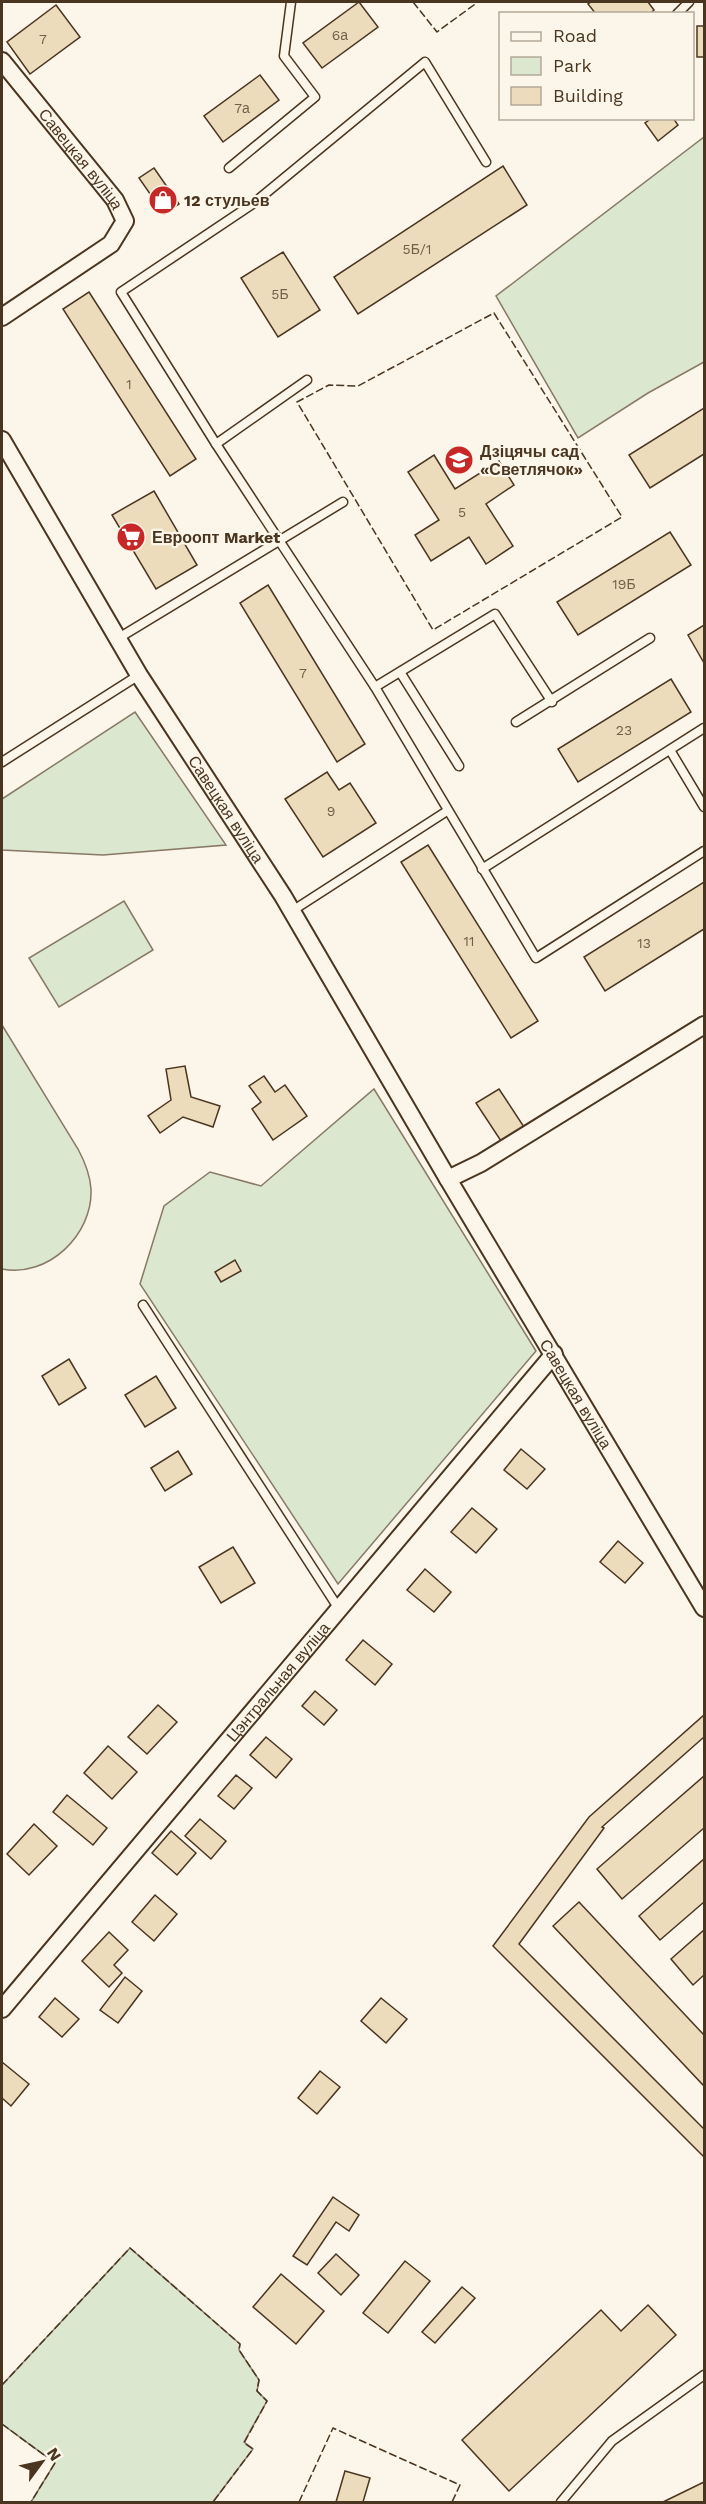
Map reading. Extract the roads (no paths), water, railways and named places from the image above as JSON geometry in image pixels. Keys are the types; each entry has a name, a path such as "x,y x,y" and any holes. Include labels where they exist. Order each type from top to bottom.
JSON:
{"street":[{"name":"Савецкая вуліца","path":"2,62 115,200 124,220 111,243 2,317"},
{"name":"Савецкая вуліца","path":"2,440 139,675 292,911 448,1179 704,1604"},
{"path":"448,1179 481,1163 705,1025"},
{"name":"Цэнтральная вуліца","path":"2,2009 554,1354"}],"lane":[{"path":"229,168 315,97 284,56 291,2"},
{"path":"486,162 425,62 255,203 121,292 216,444 375,687 536,958 705,851"},
{"path":"216,444 307,380"},
{"path":"117,639 343,502"},
{"path":"375,687 495,614 552,702"},
{"path":"516,722 552,702 650,638"},
{"path":"400,672 459,766"},
{"path":"2,762 139,675"},
{"path":"482,869 705,728"},
{"path":"669,750 705,807"},
{"path":"292,911 447,811"},
{"path":"143,1305 339,1609"},
{"path":"561,2502 612,2441 705,2375"}],"place":[{"name":"12 стульев","path":"163,200"},
{"name":"Дзіцячы сад «Светлячок»","path":"459,460"},
{"name":"Евроопт Market","path":"131,537"}]}
